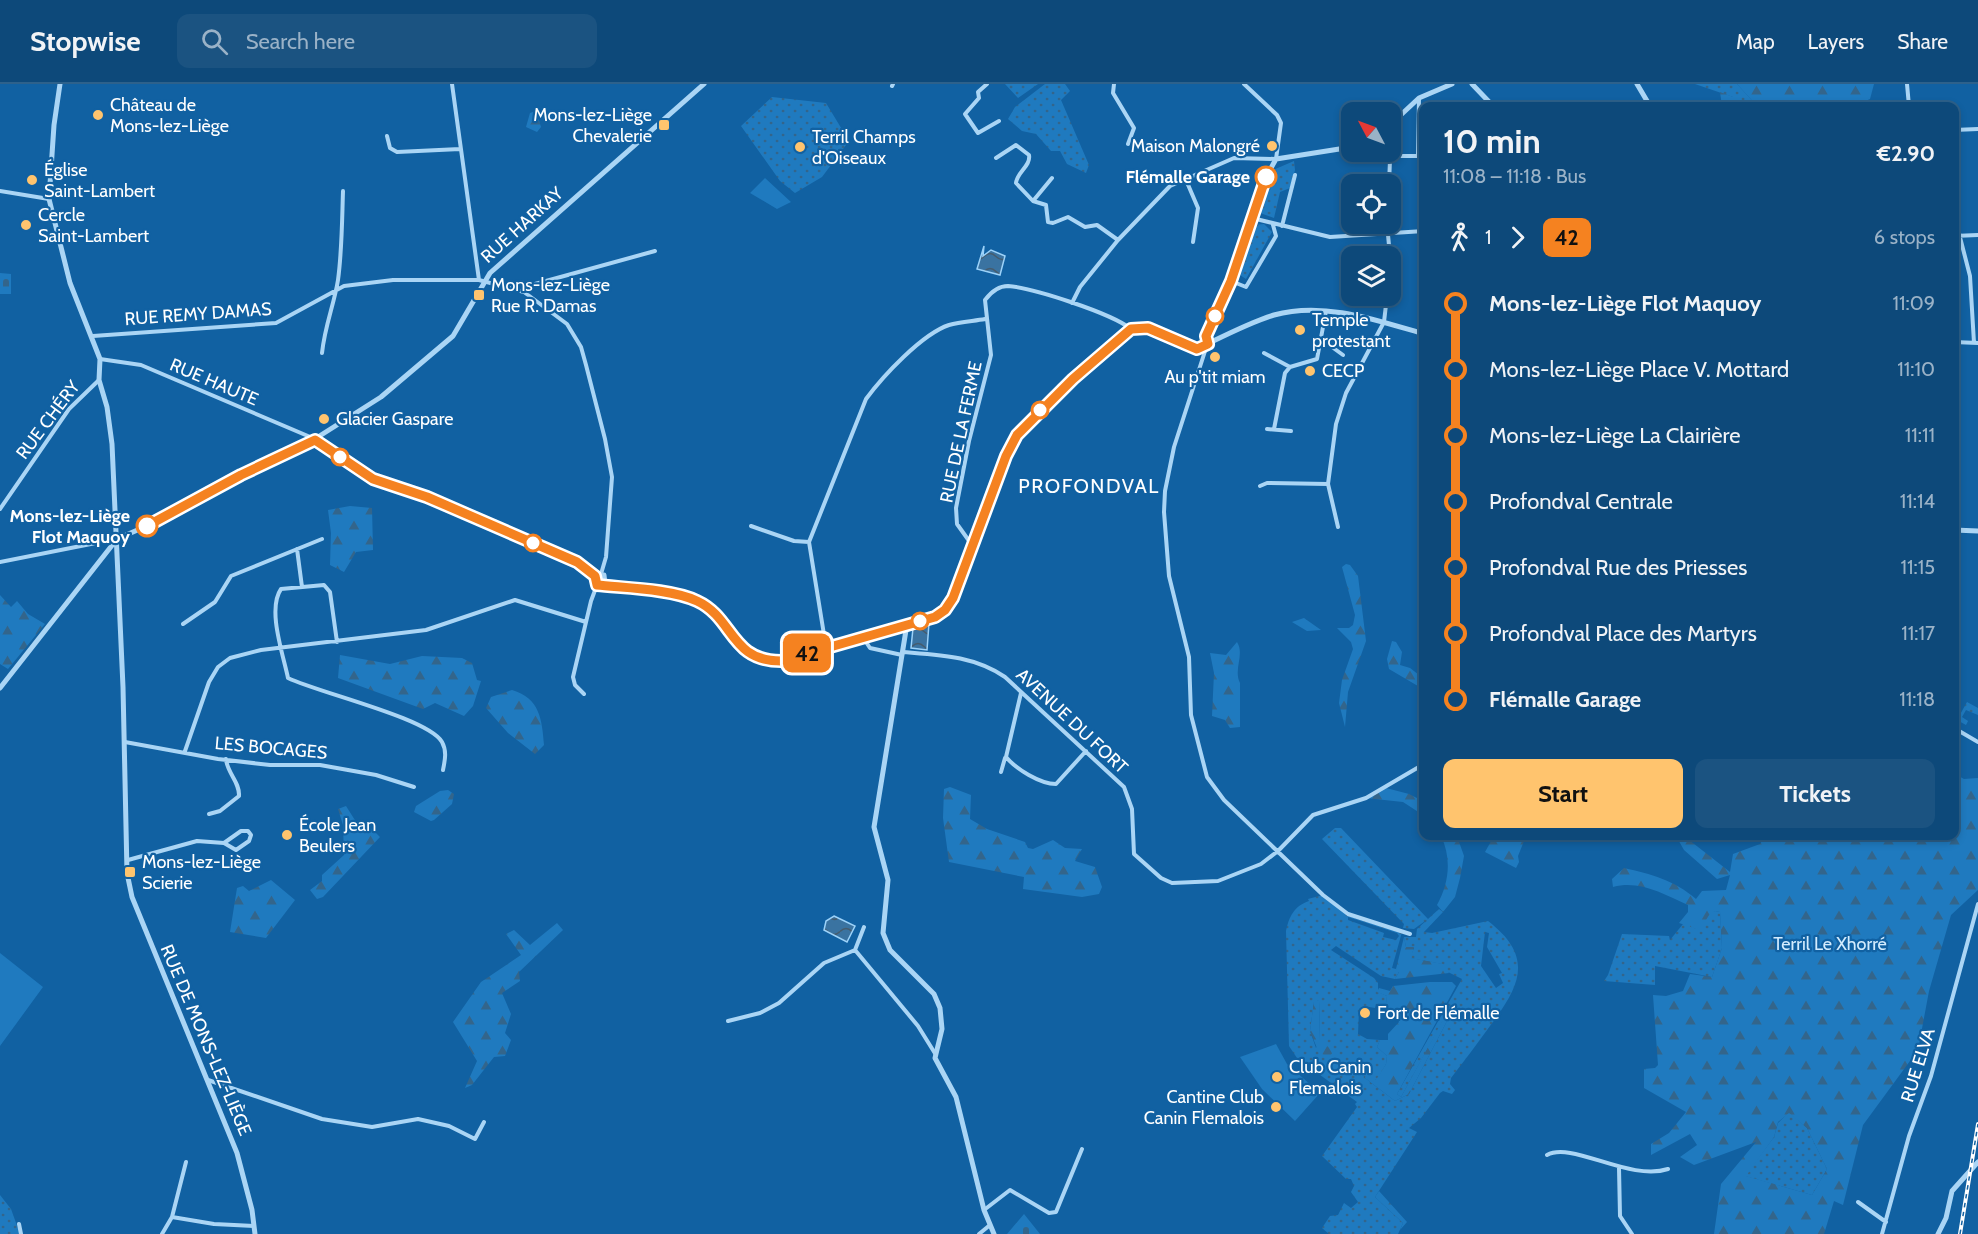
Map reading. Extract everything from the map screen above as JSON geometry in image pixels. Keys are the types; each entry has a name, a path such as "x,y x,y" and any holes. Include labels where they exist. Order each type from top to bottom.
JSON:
{"street":[{"name":"RUE DE MONS-LEZ-LIÈGE","path":"60,84 54,125 49,199 70,283 93,336 100,359 99,380 107,407 112,444 128,860 132,897 141,924 237,1153 255,1234"},
{"path":"452,84 480,281"},
{"name":"RUE HARKAY","path":"117,539 315,440 381,397 453,336 480,281 704,84"},
{"path":"987,84 978,92 980,98 964,114 978,133 999,121"},
{"path":"1114,84 1113,93 1134,128 1134,135 1128,144"},
{"path":"1245,84 1277,115 1281,123 1276,159 1266,177 1231,281 1206,336 1208,344 1168,472 1164,512 1169,576 1189,657 1191,716 1208,777 1214,788 1278,851 1348,914 1410,934"},
{"path":"1401,115 1419,98 1452,84"},
{"path":"1472,84 1489,102"},
{"path":"1637,84 1648,102"},
{"path":"1908,84 1909,102"},
{"path":"1419,98 1419,102"},
{"path":"1959,130 1978,129"},
{"path":"387,136 390,148 397,152 460,149"},
{"path":"996,158 1016,145 1029,155 1029,160 1016,181 1033,201 1047,206 1046,219 1049,223 1068,217 1085,227 1097,225 1118,240"},
{"path":"1072,303 1080,287 1118,240 1170,186 1234,158 1276,159 1341,149"},
{"path":"1389,174 1390,160 1394,156 1419,156"},
{"path":"1282,226 1295,175"},
{"path":"1033,201 1052,178"},
{"path":"1186,180 1198,208 1193,242"},
{"path":"0,191 49,199"},
{"path":"322,353 325,325 342,250 342,191"},
{"path":"1252,219 1330,237 1374,234"},
{"path":"1231,281 1246,287 1276,236 1273,225"},
{"path":"1959,230 1972,287 1976,343 1959,342"},
{"path":"1401,232 1419,231"},
{"path":"1961,236 1978,235"},
{"path":"584,694 573,680 585,622 598,575 606,557 612,477 605,439 580,347 567,324 524,292 535,284 655,252"},
{"name":"RUE REMY DAMAS","path":"93,336 276,323 344,286 393,280 480,281 524,292"},
{"name":"RUE DE LA FERME","path":"972,545 964,537 957,524 956,508 969,441 991,355 985,300 992,291 1006,286 1072,303 1123,323 1131,329"},
{"path":"1338,527 1330,503 1328,484 1336,424 1345,396 1384,322 1386,306"},
{"path":"1274,429 1285,373 1290,367 1317,359 1326,310"},
{"path":"597,585 605,584 620,588 682,595 698,601 709,608 743,648 755,658 781,661 935,617 945,610 953,598 1017,435 1080,372 1131,329 1148,328 1197,349 1273,315 1293,311 1326,310 1384,322 1419,332"},
{"path":"826,647 809,542 866,399 877,385 928,336 948,325 986,319"},
{"path":"1321,339 1343,355"},
{"path":"1264,353 1290,367"},
{"name":"RUE HAUTE","path":"100,359 141,365 315,440"},
{"name":"RUE CHÉRY","path":"0,509 69,410 99,380"},
{"path":"1267,429 1292,431"},
{"path":"315,440 373,479 427,497 566,557 606,578 605,584"},
{"path":"1260,486 1267,483 1328,484"},
{"path":"751,526 794,541 809,542"},
{"path":"1959,530 1978,531"},
{"path":"183,624 215,602 231,576 322,538"},
{"path":"0,562 117,539"},
{"path":"0,688 117,539"},
{"path":"297,549 302,587"},
{"path":"338,642 330,592 324,585 281,589 275,598 281,648 288,678 389,712 441,740 446,752 443,770"},
{"path":"185,751 209,682 218,667 230,658 261,650 338,642 433,628 515,600 585,622"},
{"path":"907,624 874,827 888,880 883,933 890,950 934,994 940,1008 942,1029 936,1055"},
{"name":"AVENUE DU FORT","path":"862,636 870,648 966,658 988,666 1022,693 1124,787 1132,809 1134,854 1161,878 1182,884 1218,881 1244,873 1278,851 1313,815 1366,798 1419,767"},
{"path":"1001,772 1017,701 1022,693"},
{"path":"1959,732 1978,742"},
{"name":"LES BOCAGES","path":"125,742 270,765 320,765 376,775 414,787"},
{"path":"1005,758 1048,784 1056,784 1086,752"},
{"path":"209,814 220,811 240,794 228,770 226,759"},
{"path":"128,860 197,840 224,843 232,849 238,849 249,841 251,835 248,831 243,830 224,843"},
{"name":"RUE ELVA","path":"1882,1234 1909,1136 1931,1076 1978,904"},
{"path":"728,1021 759,1013 779,1003 824,963 855,950 864,927"},
{"path":"855,950 918,1026 936,1055 956,1097 984,1210 994,1234"},
{"path":"207,1080 322,1119 372,1127 418,1119 449,1126 475,1139 484,1122"},
{"path":"984,1210 1010,1191 1049,1213 1056,1212 1082,1149"},
{"path":"1547,1155 1553,1152 1580,1156 1619,1168 1652,1173 1668,1169"},
{"path":"162,1234 172,1217 186,1162"},
{"path":"1938,1234 1946,1218 1952,1191 1978,1162"},
{"path":"1619,1168 1620,1216 1632,1234"},
{"path":"1858,1202 1886,1222"},
{"path":"172,1217 214,1224 254,1226"},
{"path":"19,1224 21,1234"},
{"path":"979,1234 990,1225"}],"green space":[{"path":"1005,84 1038,84 1018,98"},
{"path":"1045,84 1065,84 1070,91 1061,100 1089,165 1086,173 1067,164 1060,151 1051,151 1036,134 1022,131 1008,119 1015,107"},
{"path":"1695,84 1737,84 1753,102 1733,102 1733,97"},
{"path":"1737,84 1874,84 1870,99 1863,102 1753,102"},
{"path":"1720,92 1733,97 1733,102 1721,102"},
{"name":"Terril Champs d'Oiseaux","path":"772,97 826,103 849,141 822,177 795,193 780,181 741,126"},
{"path":"536,111 541,127 537,132 526,127 530,113"},
{"path":"1294,161 1295,170 1290,188 1280,192 1274,218 1260,213 1273,170"},
{"path":"765,178 791,202 777,209 750,193"},
{"path":"1264,224 1272,232 1246,279 1237,273 1254,225"},
{"path":"0,273 11,274 11,294 0,294"},
{"path":"350,506 372,508 373,550 356,552 344,572 330,565 331,533 328,510"},
{"path":"1346,564 1350,565 1358,576 1366,641 1348,692 1345,727 1339,703 1342,680 1353,649 1351,642 1337,628 1349,628 1353,625 1355,615 1342,567"},
{"path":"0,595 11,607 17,601 28,614 45,624 8,669 0,664"},
{"path":"1304,618 1321,630 1307,631 1292,622"},
{"path":"1392,641 1396,642 1402,652 1400,665 1410,668 1419,675 1419,687 1389,669 1387,659"},
{"path":"1237,642 1240,652 1238,678 1240,727 1230,728 1225,720 1212,716 1214,673 1210,653 1226,655"},
{"path":"340,655 390,664 422,656 462,658 472,663 477,680 481,681 473,706 464,716 435,703 423,709 338,678"},
{"path":"512,690 529,698 538,711 544,745 535,754 508,733 486,708 491,697"},
{"path":"1967,702 1978,708 1978,715 1966,710 1962,717 1968,721 1966,725 1959,721 1959,716"},
{"name":"Terril Le Xhorré","path":"1959,776 1964,779 1978,778 1978,890 1951,915 1929,991 1918,1050 1863,1125 1843,1205 1834,1201 1824,1234 1714,1234 1721,1184 1756,1142 1694,1165 1680,1157 1697,1145 1690,1134 1651,1155 1651,1144 1669,1133 1686,1112 1644,1088 1644,1069 1655,1068 1658,1065 1653,995 1666,996 1683,991 1690,974 1712,977 1722,948 1720,912 1715,911 1709,915 1700,930 1679,923 1688,912 1688,905 1642,887 1623,885 1613,887 1612,879 1624,868 1662,879 1688,892 1696,899 1702,891 1726,890 1730,875 1717,879 1684,850 1678,840 1689,840 1730,872 1733,854 1760,844 1762,840 1959,840","holes":["1789,1113 1807,1128 1827,1169 1812,1195 1746,1176 1774,1137 1778,1122"]},
{"path":"950,787 971,795 970,819 987,829 1025,842 1028,848 1033,849 1053,840 1065,848 1082,849 1075,861 1095,867 1102,887 1099,894 1082,897 1023,889 1024,877 949,862 943,818 944,789"},
{"path":"1386,788 1409,794 1419,799 1419,812 1403,802 1366,798"},
{"path":"448,790 454,794 452,804 434,820 431,821 414,812 416,806 440,791"},
{"path":"346,806 358,825 369,826 380,837 323,897 317,899 310,890 322,881 322,875 344,855 343,825 338,809"},
{"path":"1335,828 1341,828 1428,919 1414,929 1403,928 1404,924 1322,839"},
{"path":"1442,840 1458,840 1464,856 1455,897 1443,912 1437,905 1448,871"},
{"path":"1492,840 1524,840 1516,868 1485,852"},
{"path":"271,880 295,900 266,938 230,932 237,888 243,886 249,891"},
{"path":"1323,895 1356,919 1402,932 1392,968 1400,970 1395,979 1381,976 1336,946 1331,950 1374,978 1378,983 1378,992 1387,996 1386,1006 1376,1004 1375,1008 1364,1006 1359,1009 1358,1034 1367,1039 1380,1040 1377,1047 1387,1056 1386,1064 1377,1080 1365,1078 1395,1101 1409,1094 1446,1023 1450,1008 1401,1097 1397,1094 1462,979 1446,971 1442,964 1410,958 1414,948 1406,947 1404,937 1416,937 1417,929 1439,909 1443,912 1424,932 1432,933 1488,921 1503,934 1517,959 1518,972 1509,998 1451,1078 1450,1084 1455,1090 1452,1094 1443,1091 1440,1093 1421,1118 1409,1128 1417,1132 1375,1197 1403,1223 1398,1234 1329,1234 1322,1228 1330,1216 1338,1215 1344,1203 1351,1208 1358,1202 1351,1192 1354,1186 1351,1179 1346,1179 1322,1156 1357,1107 1355,1104 1357,1102 1297,1058 1289,1046 1286,931 1293,913 1309,901 1308,899","holes":["1348,917 1397,933 1399,936 1396,940 1383,937 1384,933 1348,920","1485,932 1489,933 1487,947 1502,973 1499,974 1503,983 1496,988 1481,966","1319,1000 1320,1041 1316,1048 1310,1031 1314,1002"]},
{"path":"1715,911 1720,912 1722,948 1712,977 1655,966 1655,985 1604,981 1622,934 1669,936 1670,940 1683,924"},
{"path":"557,923 563,930 519,972 520,981 502,993 511,1014 505,1033 511,1040 505,1056 494,1057 472,1085 465,1088 477,1061 453,1022 481,982 521,955 506,934 514,930 530,945"},
{"path":"1404,937 1406,947 1414,947 1411,958 1443,964 1449,973 1395,979 1399,972 1396,969"},
{"path":"0,953 43,987 0,1046"},
{"path":"1452,982 1456,986 1397,1094 1401,1097 1452,1003 1446,1023 1409,1094 1395,1101 1365,1078 1366,1073 1376,1080 1386,1064 1387,1056 1377,1047 1380,1040 1388,1040 1388,1034 1399,1022 1396,1014 1385,1011 1387,996 1377,992 1379,988 1390,991 1393,986"},
{"path":"1319,1000 1320,1041 1334,1051 1329,1057 1319,1053 1310,1031 1314,1001"},
{"name":"Club Canin Flemalois","path":"1276,1044 1287,1064 1320,1093 1295,1121 1262,1089 1240,1057"},
{"path":"1789,1112 1807,1128 1827,1169 1812,1195 1745,1176 1774,1137 1778,1123"},
{"path":"1379,1191 1407,1222 1400,1230 1403,1223 1375,1197"},
{"path":"0,1195 11,1209 20,1234 0,1234"},
{"path":"1024,1214 1040,1234 1007,1234"}],"water":[{"path":"984,246 983,256 991,250 1005,256 1000,275 977,269"},
{"path":"929,623 927,650 911,648 913,628"},
{"path":"834,916 855,926 847,942 824,930 826,921"}],"railway":[{"path":"1960,1234 1978,1124"}],"bus line":[{"name":"42","path":"147,526 241,475 315,440 373,479 427,497 577,562 595,576 594,580 597,585 605,584 620,588 682,595 698,601 709,608 743,648 755,658 781,661 935,617 945,610 953,598 1014,439 1040,410 1118,337 1131,329 1148,328 1197,349 1208,344 1206,336 1231,281 1266,177"}],"place":[{"name":"Château de Mons-lez-Liège","path":"98,115"},
{"name":"Mons-lez-Liège Chevalerie","path":"664,125"},
{"name":"Maison Malongré","path":"1272,146"},
{"name":"Terril Champs d'Oiseaux","path":"800,147"},
{"name":"Flémalle Garage","path":"1266,177"},
{"name":"Église Saint-Lambert","path":"32,180"},
{"name":"Cercle Saint-Lambert","path":"26,225"},
{"name":"Mons-lez-Liège Rue R. Damas","path":"479,295"},
{"name":"Temple protestant","path":"1300,330"},
{"name":"Au p'tit miam","path":"1215,357"},
{"name":"CECP","path":"1310,371"},
{"name":"Glacier Gaspare","path":"324,419"},
{"name":"Mons-lez-Liège Flot Maquoy","path":"147,526"},
{"name":"École Jean Beulers","path":"287,835"},
{"name":"Mons-lez-Liège Scierie","path":"130,872"},
{"name":"Fort de Flémalle","path":"1365,1013"},
{"name":"Club Canin Flemalois","path":"1277,1077"},
{"name":"Cantine Club Canin Flemalois","path":"1276,1107"}],"district":[{"name":"PROFONDVAL","path":"1089,486"}]}
